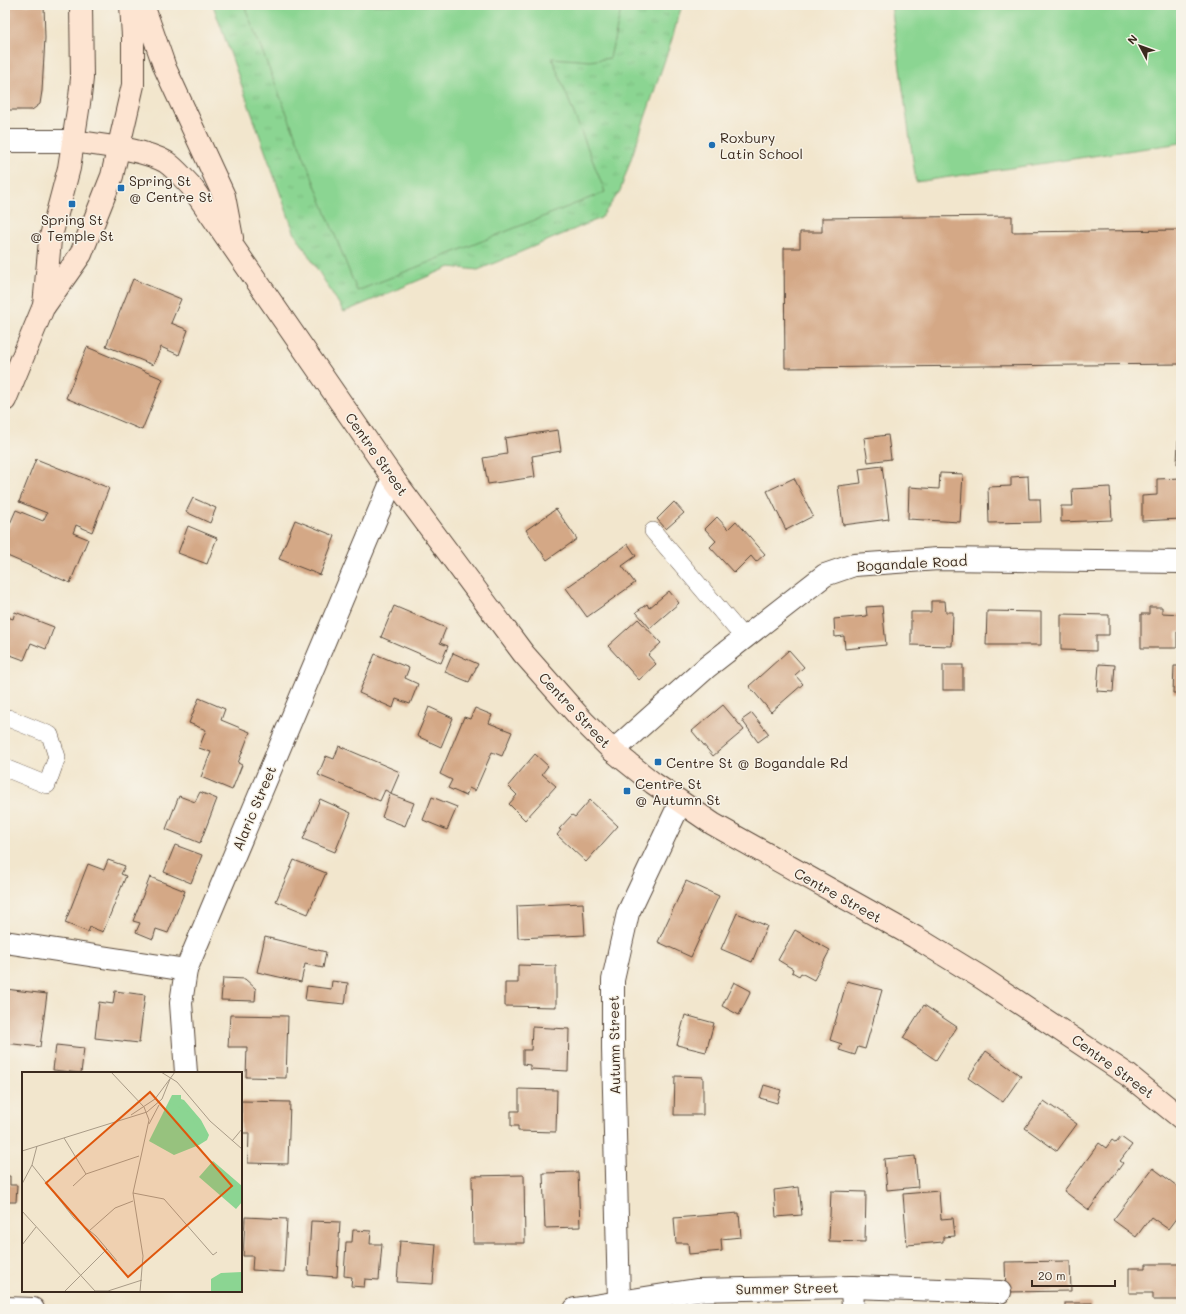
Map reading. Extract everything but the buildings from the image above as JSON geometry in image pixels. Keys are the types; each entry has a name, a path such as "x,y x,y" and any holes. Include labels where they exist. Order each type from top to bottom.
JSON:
{"main road":[{"path":"43,308 50,240 63,194 74,141 82,78 81,5"},
{"path":"5,400 43,308 81,254 108,189 120,149 133,84 133,36 131,5"},
{"path":"143,5 165,68 186,117 210,164 224,196 234,247"},
{"name":"Centre Street","path":"74,141 120,149 151,157 166,163 179,173 202,200 393,478 523,653 578,716 613,751 680,803 768,856 915,937 982,978 1128,1075 1181,1118"}],"street":[{"path":"5,141 74,141"},
{"name":"Alaric Street","path":"186,1072 181,1003 186,970 393,478"},
{"name":"Bogandale Road","path":"613,751 707,667 825,575 854,565 938,559 1181,562"},
{"name":"Autumn Street","path":"619,1301 613,980 628,913 680,803"},
{"path":"5,942 186,970"},
{"path":"852,1287 853,1309"},
{"name":"Summer Street","path":"575,1309 696,1290 852,1287 1000,1292"},
{"path":"5,1308 33,1309"}],"lane":[{"path":"653,530 744,638"},
{"path":"5,768 47,785 57,758 50,735 8,718"}],"green space":[{"path":"213,5 682,5 671,42 620,191 601,218 478,270 450,267 344,312 294,232"},
{"path":"244,5 622,5 610,58 590,61 552,58 605,192 357,291"},
{"path":"891,5 1181,5 1181,143 916,182"}],"place":[{"name":"Roxbury Latin School","path":"712,145"},
{"name":"Spring St @ Centre St","path":"121,188"},
{"name":"Spring St @ Temple St","path":"72,204"},
{"name":"Centre St @ Bogandale Rd","path":"658,762"},
{"name":"Centre St @ Autumn St","path":"627,791"}]}
